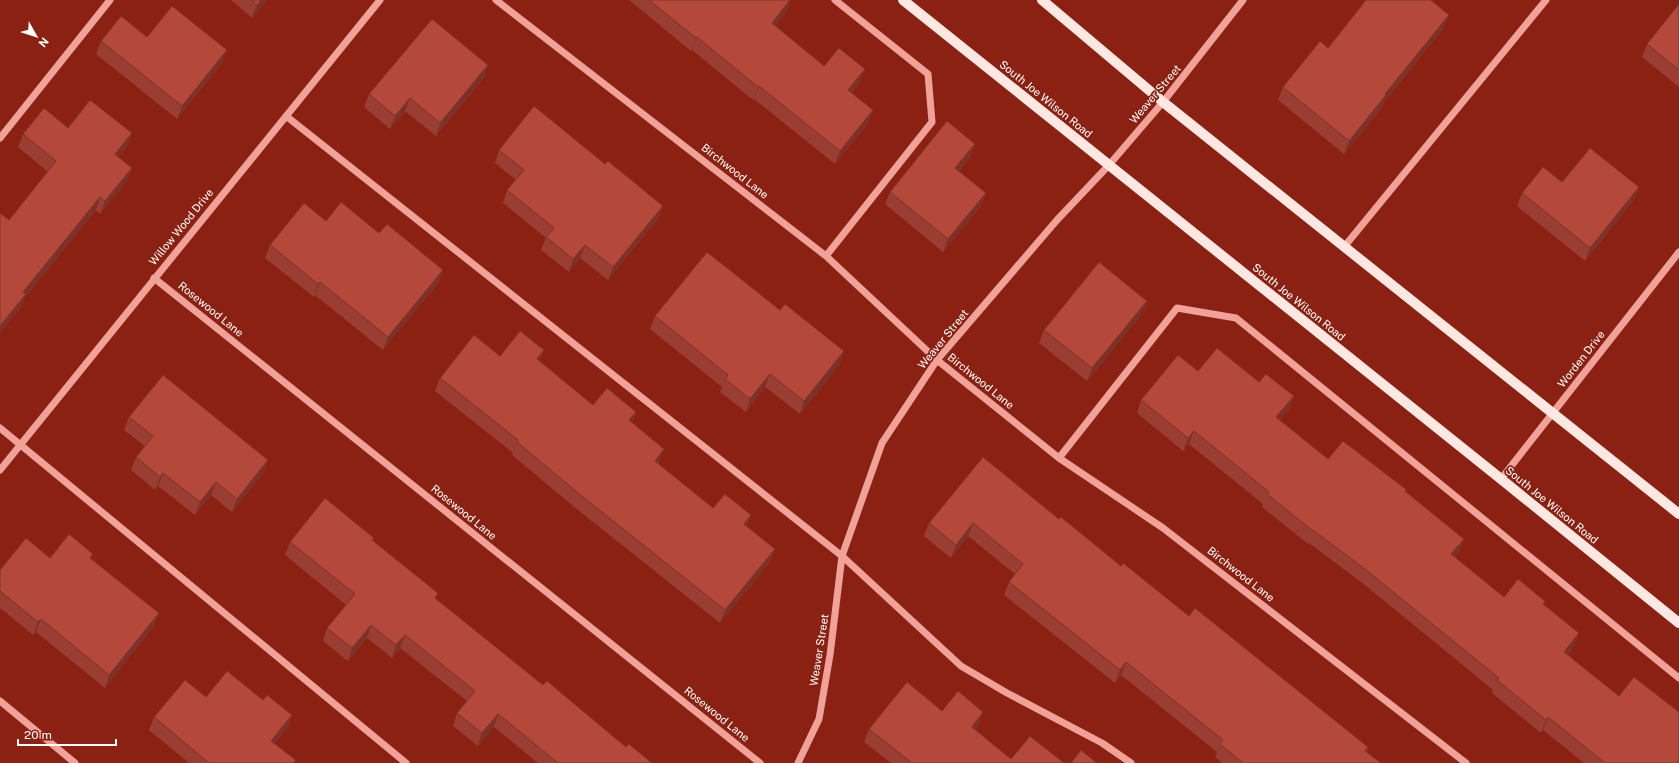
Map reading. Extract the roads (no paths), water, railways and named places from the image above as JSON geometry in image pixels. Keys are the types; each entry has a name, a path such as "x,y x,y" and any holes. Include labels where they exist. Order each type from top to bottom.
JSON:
{"main road":[{"name":"South Joe Wilson Road","path":"903,0 1679,623"},
{"path":"1042,0 1164,102 1552,414 1679,514"}],"street":[{"path":"0,138 110,0"},
{"name":"Willow Wood Drive","path":"0,470 380,0"},
{"name":"Birchwood Lane","path":"496,0 826,256 937,360 1059,458 1163,528 1466,763"},
{"path":"826,256 932,122 928,74 835,0"},
{"name":"Weaver Street","path":"798,763 819,719 830,655 842,556 882,443 937,360 1056,220 1109,165 1164,102 1243,0"},
{"path":"1344,247 1546,0"},
{"path":"286,116 842,556 961,666 1007,693 1102,743 1131,763"},
{"name":"Worden Drive","path":"1501,479 1679,252"},
{"name":"Rosewood Lane","path":"154,278 760,763"},
{"path":"1059,458 1177,308 1236,318 1679,678"},
{"path":"0,428 406,763"},
{"path":"0,701 75,763"}]}
